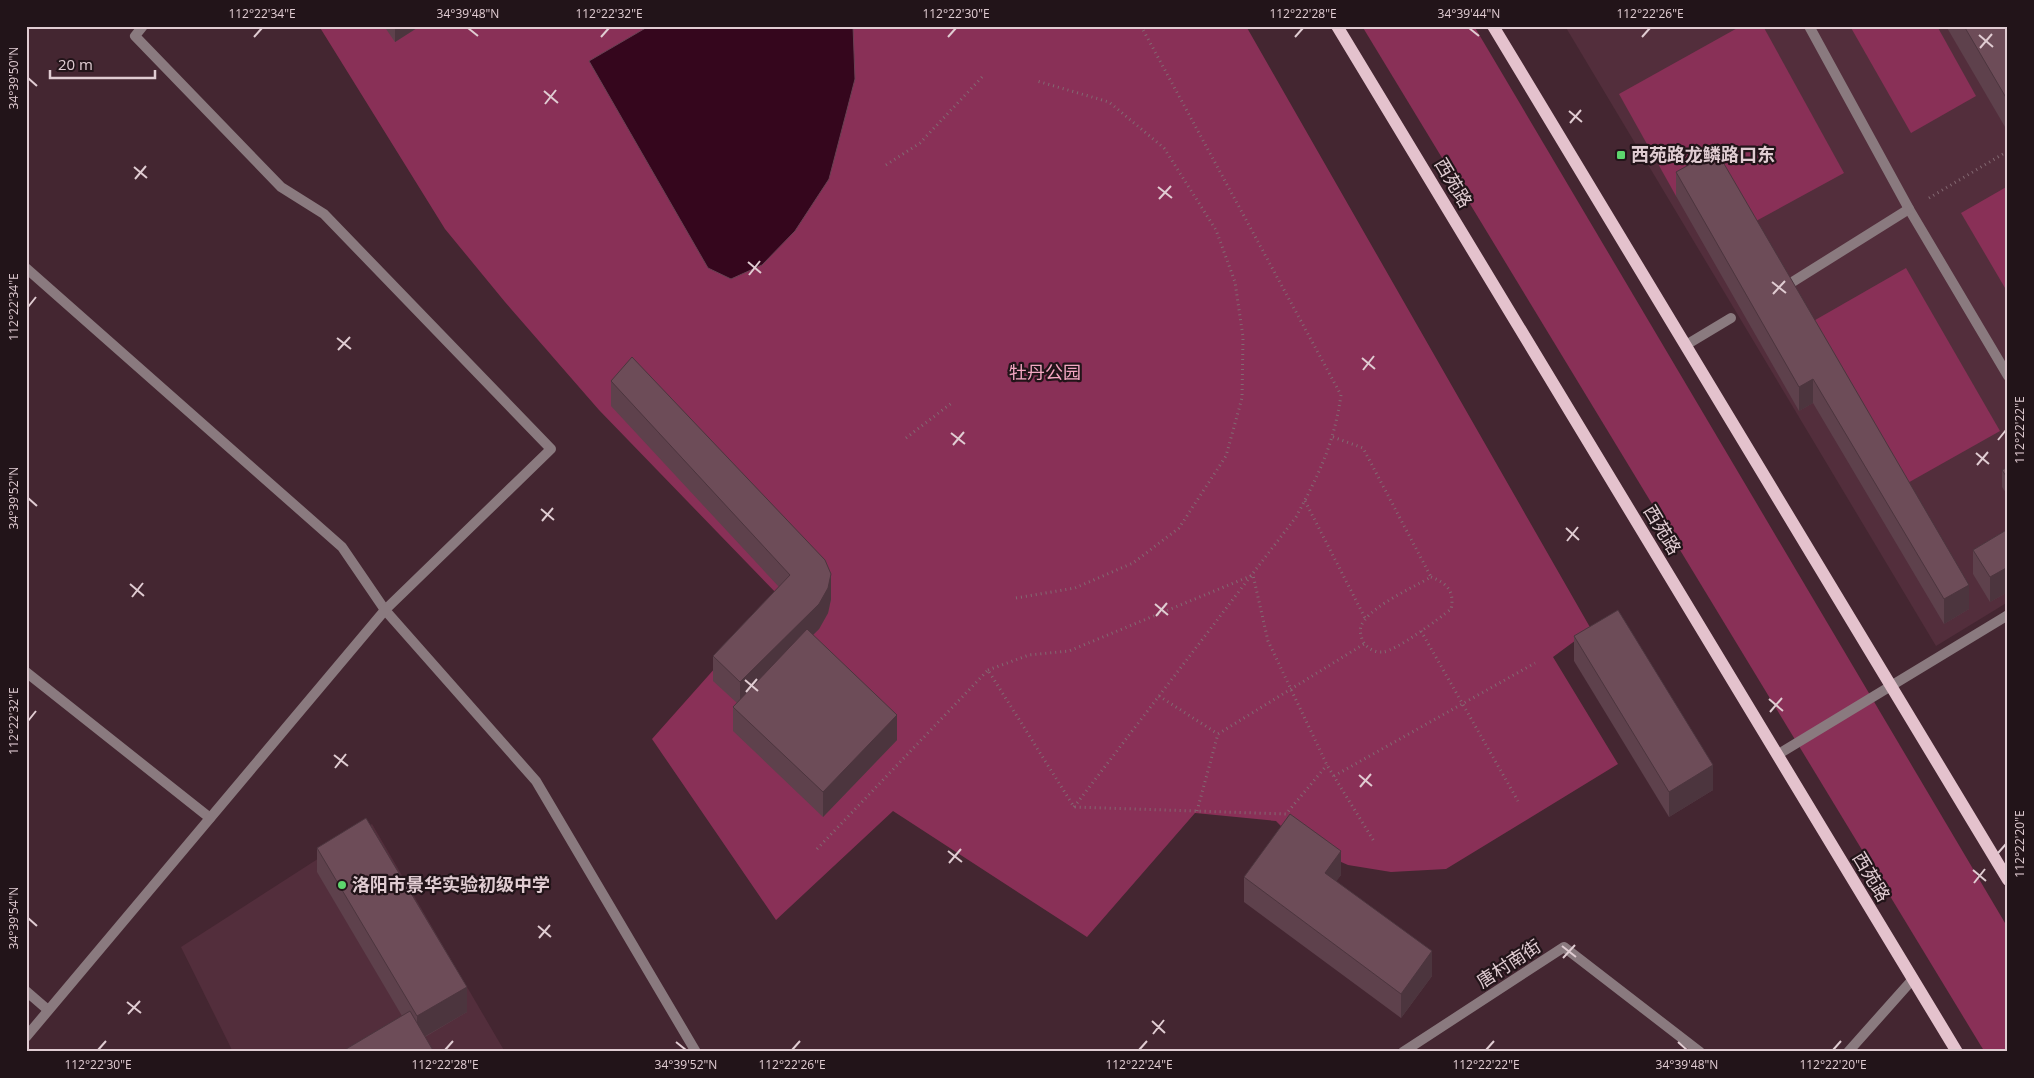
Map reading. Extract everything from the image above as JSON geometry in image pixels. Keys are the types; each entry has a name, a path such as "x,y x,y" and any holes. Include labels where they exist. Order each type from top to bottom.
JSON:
{"main road":[{"name":"西苑路","path":"1337,26 1957,1052"},
{"path":"1494,26 2008,880"}],"lane":[{"path":"26,1037 385,610 552,449 324,214 281,187 149,51 135,36 143,26"},
{"path":"1809,26 1909,209 2008,376"},
{"path":"1786,286 1909,209"},
{"path":"26,268 342,547 385,610 536,781 696,1052"},
{"path":"1686,345 1732,318"},
{"path":"1777,755 2008,615"},
{"path":"26,672 210,818"},
{"name":"唐村南街","path":"1403,1052 1564,947 1700,1052"},
{"path":"1848,1052 1913,979"},
{"path":"26,992 48,1010"}],"path":[{"path":"1074,807 1296,517 1320,473 1332,437 1341,395 1141,26"},
{"path":"886,165 920,143 984,75"},
{"path":"1016,598 1075,588 1133,563 1179,528 1226,456 1242,398 1243,337 1235,282 1216,230 1164,148 1108,102 1037,81"},
{"path":"1909,209 2008,150"},
{"path":"906,438 953,402"},
{"path":"1332,437 1363,448 1431,577 1443,581 1449,588 1453,600 1452,609 1421,631 1384,652 1373,651 1364,644 1360,631 1366,618 1371,613 1431,577"},
{"path":"1305,501 1366,618"},
{"path":"817,849 988,670 1030,655 1069,651 1252,575"},
{"path":"1252,575 1268,641 1328,765 1375,843"},
{"path":"1421,631 1518,801"},
{"path":"1197,812 1218,734 1364,644"},
{"path":"1334,776 1535,663"},
{"path":"988,670 1074,807"},
{"path":"1159,696 1218,734"},
{"path":"1074,807 1286,814 1328,765"}],"shaded area":[{"path":"649,26 853,26 855,79 829,179 795,231 762,265 731,279 708,268 589,61"},
{"path":"1565,26 2008,26 2008,602 1936,646"},
{"name":"洛阳市景华实验初级中学","path":"372,824 505,1052 233,1052 181,947"}],"green space":[{"name":"牡丹公园","path":"319,26 1246,26 1591,629 1553,657 1618,764 1446,869 1391,872 1348,865 1316,851 1289,834 1276,821 1195,813 1087,937 893,811 776,920 652,739 779,596 599,410 505,302 445,229"},
{"path":"1362,26 1474,26 2008,928 2008,1052 1985,1052 1981,1046"},
{"path":"1741,26 1763,26 1844,173 1745,227 1676,196 1619,94"},
{"path":"1850,26 1937,26 1976,96 1911,133"},
{"path":"2008,186 2008,293 1961,213"},
{"path":"1906,268 2000,431 1897,489 1803,327"}],"building":[{"path":"1964,26 2008,26 2008,101"},
{"path":"1716,150 1969,585 1944,599 1813,379 1799,387 1676,172"},
{"path":"632,357 825,560 831,574 828,588 819,604 740,682 713,656 790,575 611,381"},
{"path":"2008,467 2008,479 2002,470"},
{"path":"2008,529 2008,567 1990,577 1973,550"},
{"path":"1618,610 1713,765 1669,792 1574,636"},
{"path":"807,629 897,715 823,792 733,707"},
{"path":"1290,814 1341,851 1325,873 1432,951 1401,994 1244,877"},
{"path":"366,818 467,987 417,1016 317,848"},
{"path":"410,1011 434,1052 341,1052"}],"place":[{"name":"西苑路龙鳞路口东","path":"1621,155"},
{"name":"洛阳市景华实验初级中学","path":"342,885"}]}
